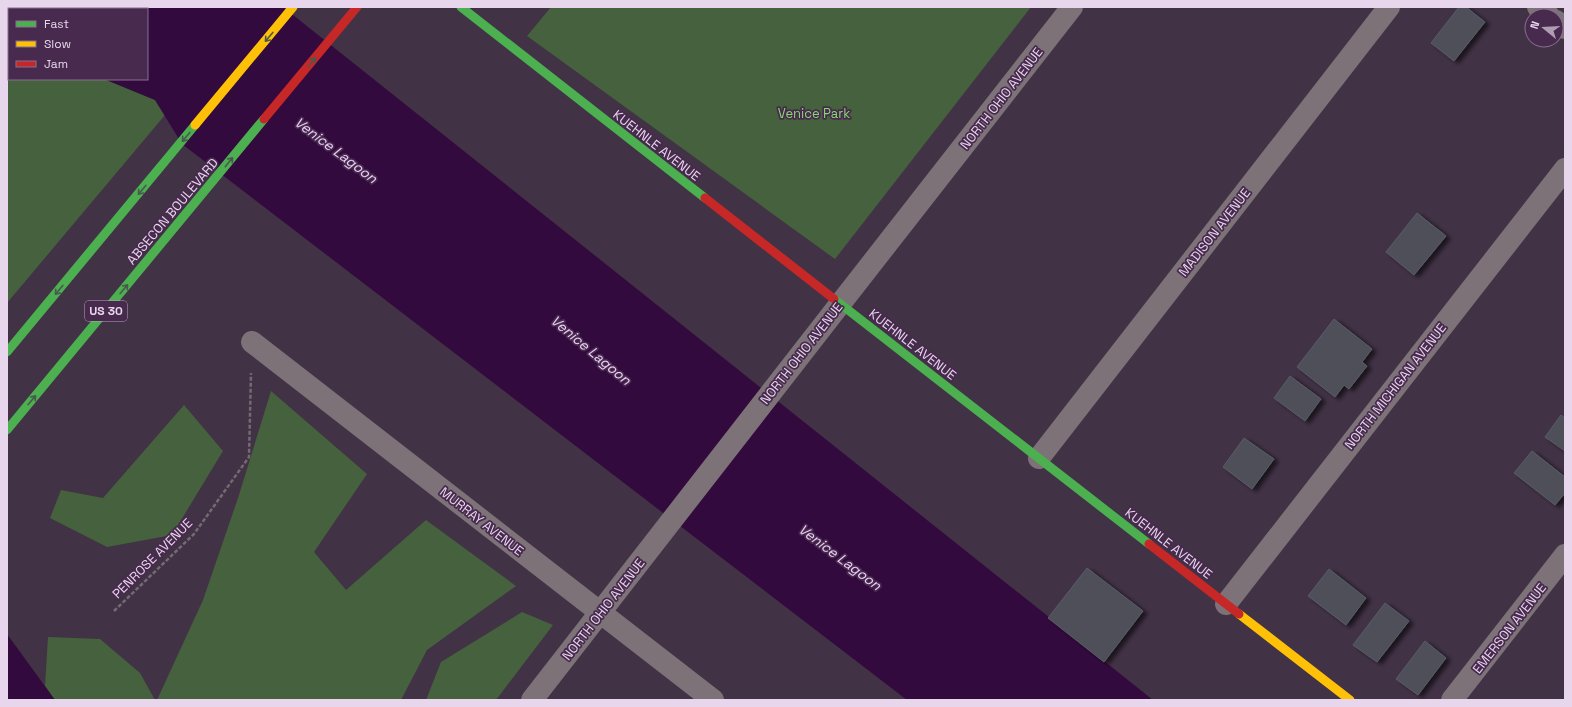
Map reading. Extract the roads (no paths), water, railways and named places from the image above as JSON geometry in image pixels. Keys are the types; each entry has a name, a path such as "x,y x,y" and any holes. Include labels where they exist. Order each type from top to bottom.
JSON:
{"main road":[{"path":"7,352 293,7"},
{"name":"ABSECON BOULEVARD","path":"7,430 357,7"},
{"name":"KUEHNLE AVENUE","path":"461,7 840,304 1350,700"}],"street":[{"name":"NORTH OHIO AVENUE","path":"532,700 1072,7"},
{"name":"MADISON AVENUE","path":"1039,458 1389,7"},
{"name":"NORTH MICHIGAN AVENUE","path":"1226,604 1565,169"},
{"name":"MURRAY AVENUE","path":"252,342 713,700"},
{"name":"EMERSON AVENUE","path":"1452,700 1565,556"}],"water":[{"name":"Venice Lagoon","path":"7,7 283,7 1153,700 907,700 182,144 155,100 106,80 148,80 148,8 8,8 7,26"},
{"path":"7,634 55,700 7,700"}],"park label":[{"name":"Venice Park","path":"814,113"}]}
